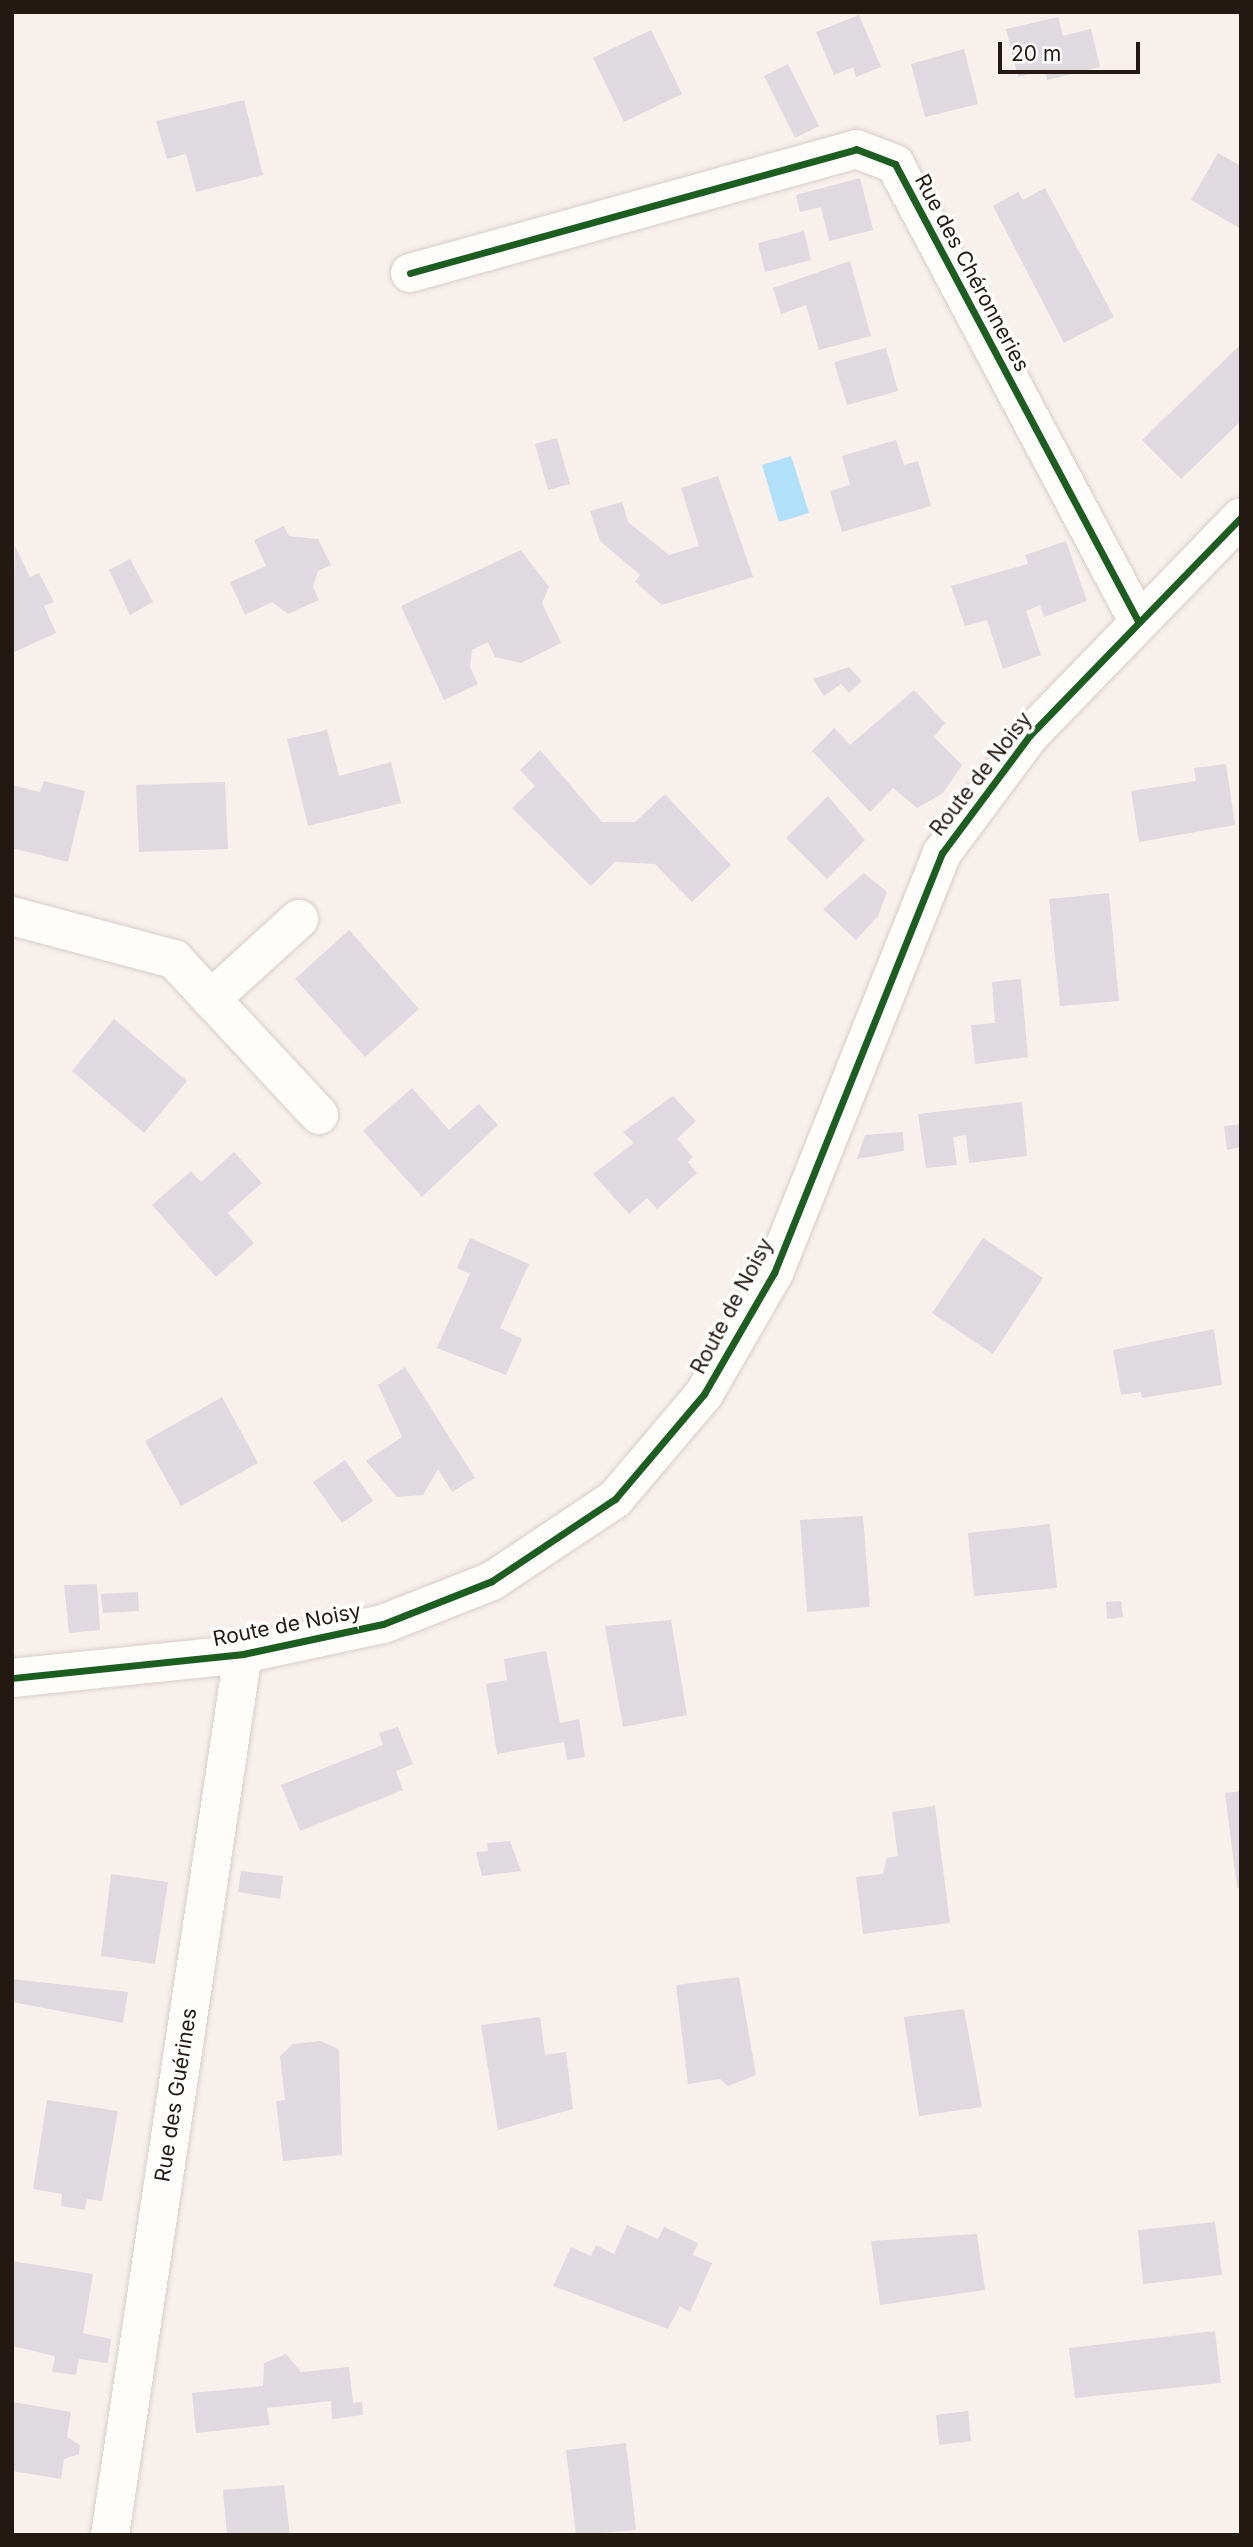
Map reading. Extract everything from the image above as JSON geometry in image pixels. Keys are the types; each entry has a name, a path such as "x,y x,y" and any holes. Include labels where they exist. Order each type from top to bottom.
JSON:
{"street":[{"name":"Rue des Chéronneries","path":"410,273 856,149 895,164 1138,621"},
{"name":"Route de Noisy","path":"12,1678 243,1654 383,1624 492,1581 615,1499 704,1394 774,1273 942,853 1030,735 1241,517"},
{"path":"12,916 174,959 319,1115"},
{"path":"211,999 299,919"},
{"name":"Rue des Guérines","path":"110,2535 243,1654"}],"water":[{"path":"791,456 809,513 779,522 762,465"}],"building":[{"path":"859,15 881,67 856,77 853,67 834,75 816,32"},
{"path":"1058,17 1063,36 1091,29 1100,67 1047,80 1045,70 1018,77 1006,29"},
{"path":"651,30 682,94 624,122 593,58"},
{"path":"964,49 978,104 925,117 911,64"},
{"path":"788,64 819,126 795,138 764,76"},
{"path":"244,100 263,175 196,192 186,154 167,159 156,121"},
{"path":"1218,153 1241,166 1241,229 1191,200"},
{"path":"860,178 873,230 829,241 821,207 800,212 796,195"},
{"path":"1045,188 1114,317 1064,343 993,206 1018,192 1023,200"},
{"path":"804,231 811,260 765,272 758,243"},
{"path":"850,261 871,336 819,350 806,305 781,314 773,288"},
{"path":"1241,344 1241,421 1181,479 1142,440"},
{"path":"886,348 898,391 847,405 834,362"},
{"path":"557,438 570,484 548,490 535,444"},
{"path":"896,440 904,465 918,461 931,506 842,532 830,491 850,485 842,456"},
{"path":"718,476 753,577 662,605 635,582 640,575 600,541 590,511 622,502 628,522 669,555 699,546 681,488"},
{"path":"284,526 289,536 318,539 331,565 318,571 313,587 319,600 288,614 272,602 245,615 230,582 266,566 254,540"},
{"path":"1066,541 1087,601 1044,617 1040,605 1026,611 1041,655 1003,669 987,620 965,626 951,586 1028,564 1025,555"},
{"path":"15,546 30,577 39,573 54,602 44,606 56,633 12,653"},
{"path":"521,550 549,587 542,603 561,643 521,663 495,657 488,642 472,650 470,667 478,684 444,700 401,606"},
{"path":"130,559 153,602 130,615 109,570"},
{"path":"849,667 862,681 849,693 841,684 824,696 813,679"},
{"path":"914,690 945,723 934,737 962,765 943,793 917,808 893,788 870,812 812,751 834,728 850,745"},
{"path":"327,730 339,776 391,762 401,803 308,826 287,739"},
{"path":"540,750 602,822 635,822 665,794 731,865 692,902 655,864 615,862 591,886 512,808 535,786 520,770"},
{"path":"1226,764 1235,825 1139,842 1131,791 1196,781 1194,768"},
{"path":"44,781 85,791 68,862 12,848 12,785 40,792"},
{"path":"225,782 228,849 139,852 136,785"},
{"path":"828,796 865,840 827,879 786,838"},
{"path":"864,873 887,892 878,916 856,940 823,909"},
{"path":"1109,893 1119,1001 1060,1006 1049,899"},
{"path":"349,930 419,1009 365,1057 295,979"},
{"path":"1021,979 1028,1057 975,1064 971,1025 995,1023 992,982"},
{"path":"114,1019 187,1081 144,1133 72,1071"},
{"path":"412,1088 449,1130 479,1104 498,1125 422,1197 363,1131"},
{"path":"673,1096 696,1121 677,1139 693,1157 688,1162 697,1173 657,1209 647,1198 629,1214 593,1174 634,1143 623,1132"},
{"path":"1022,1102 1027,1156 969,1163 966,1135 953,1137 957,1165 926,1168 918,1114"},
{"path":"1241,1124 1241,1147 1227,1150 1224,1126"},
{"path":"903,1132 904,1151 857,1159 865,1135"},
{"path":"234,1152 262,1183 228,1213 254,1243 216,1277 152,1205 191,1171 201,1182"},
{"path":"470,1238 529,1264 500,1328 522,1339 506,1375 437,1348 470,1274 457,1268"},
{"path":"983,1238 1043,1278 993,1354 932,1313"},
{"path":"1214,1329 1222,1385 1142,1398 1141,1392 1121,1395 1113,1350"},
{"path":"405,1367 475,1478 452,1492 438,1469 423,1495 397,1497 366,1461 402,1437 378,1385"},
{"path":"222,1397 258,1463 181,1506 145,1441"},
{"path":"345,1460 373,1501 342,1523 313,1482"},
{"path":"863,1516 870,1607 807,1612 800,1520"},
{"path":"1050,1524 1057,1588 974,1596 968,1533"},
{"path":"97,1584 100,1630 69,1633 64,1585"},
{"path":"138,1592 139,1611 103,1613 101,1594"},
{"path":"1121,1601 1123,1617 1107,1619 1106,1602"},
{"path":"671,1620 687,1715 623,1727 605,1626"},
{"path":"546,1651 560,1723 579,1719 585,1757 567,1760 564,1742 497,1754 486,1684 507,1680 504,1659"},
{"path":"398,1727 413,1764 396,1771 403,1790 300,1831 281,1785 383,1745 379,1733"},
{"path":"1241,1791 1241,1887 1237,1888 1225,1793"},
{"path":"935,1806 950,1923 863,1934 856,1877 883,1874 887,1858 898,1856 892,1812"},
{"path":"510,1841 521,1871 482,1876 476,1852 488,1851 487,1843"},
{"path":"241,1871 283,1876 280,1899 238,1892"},
{"path":"111,1874 168,1882 155,1964 101,1956"},
{"path":"739,1977 756,2075 728,2086 720,2079 688,2084 676,1985"},
{"path":"12,1979 128,1992 123,2023 12,2002"},
{"path":"964,2009 982,2107 919,2116 904,2017"},
{"path":"540,2017 545,2055 566,2052 573,2109 498,2130 481,2025"},
{"path":"320,2041 339,2049 342,2155 283,2161 276,2101 285,2100 280,2056 293,2044"},
{"path":"47,2100 118,2111 102,2201 87,2199 85,2210 61,2206 62,2194 33,2189"},
{"path":"1215,2222 1222,2275 1143,2284 1138,2230"},
{"path":"627,2225 658,2239 664,2227 698,2243 693,2255 712,2263 690,2312 680,2306 668,2329 553,2286 571,2247 591,2256 596,2245 614,2254"},
{"path":"977,2234 985,2290 880,2305 871,2241"},
{"path":"12,2261 93,2274 83,2333 111,2339 108,2363 79,2359 76,2375 52,2372 55,2356 12,2346"},
{"path":"1215,2331 1221,2383 1075,2398 1069,2348"},
{"path":"286,2354 301,2372 349,2367 353,2403 362,2402 363,2415 332,2419 331,2401 267,2408 270,2425 196,2433 192,2393 263,2386 264,2363"},
{"path":"12,2402 71,2412 67,2437 80,2445 79,2454 64,2459 61,2479 12,2471"},
{"path":"968,2411 971,2441 939,2445 936,2415"},
{"path":"626,2443 636,2530 576,2535 566,2450"},
{"path":"284,2485 290,2535 227,2535 223,2490"}],"cycle path":[{"path":"410,273 856,149 895,164 1138,621"},
{"path":"12,1678 243,1654 383,1624 492,1581 615,1499 704,1394 774,1273 942,853 1030,735 1241,517"}]}
